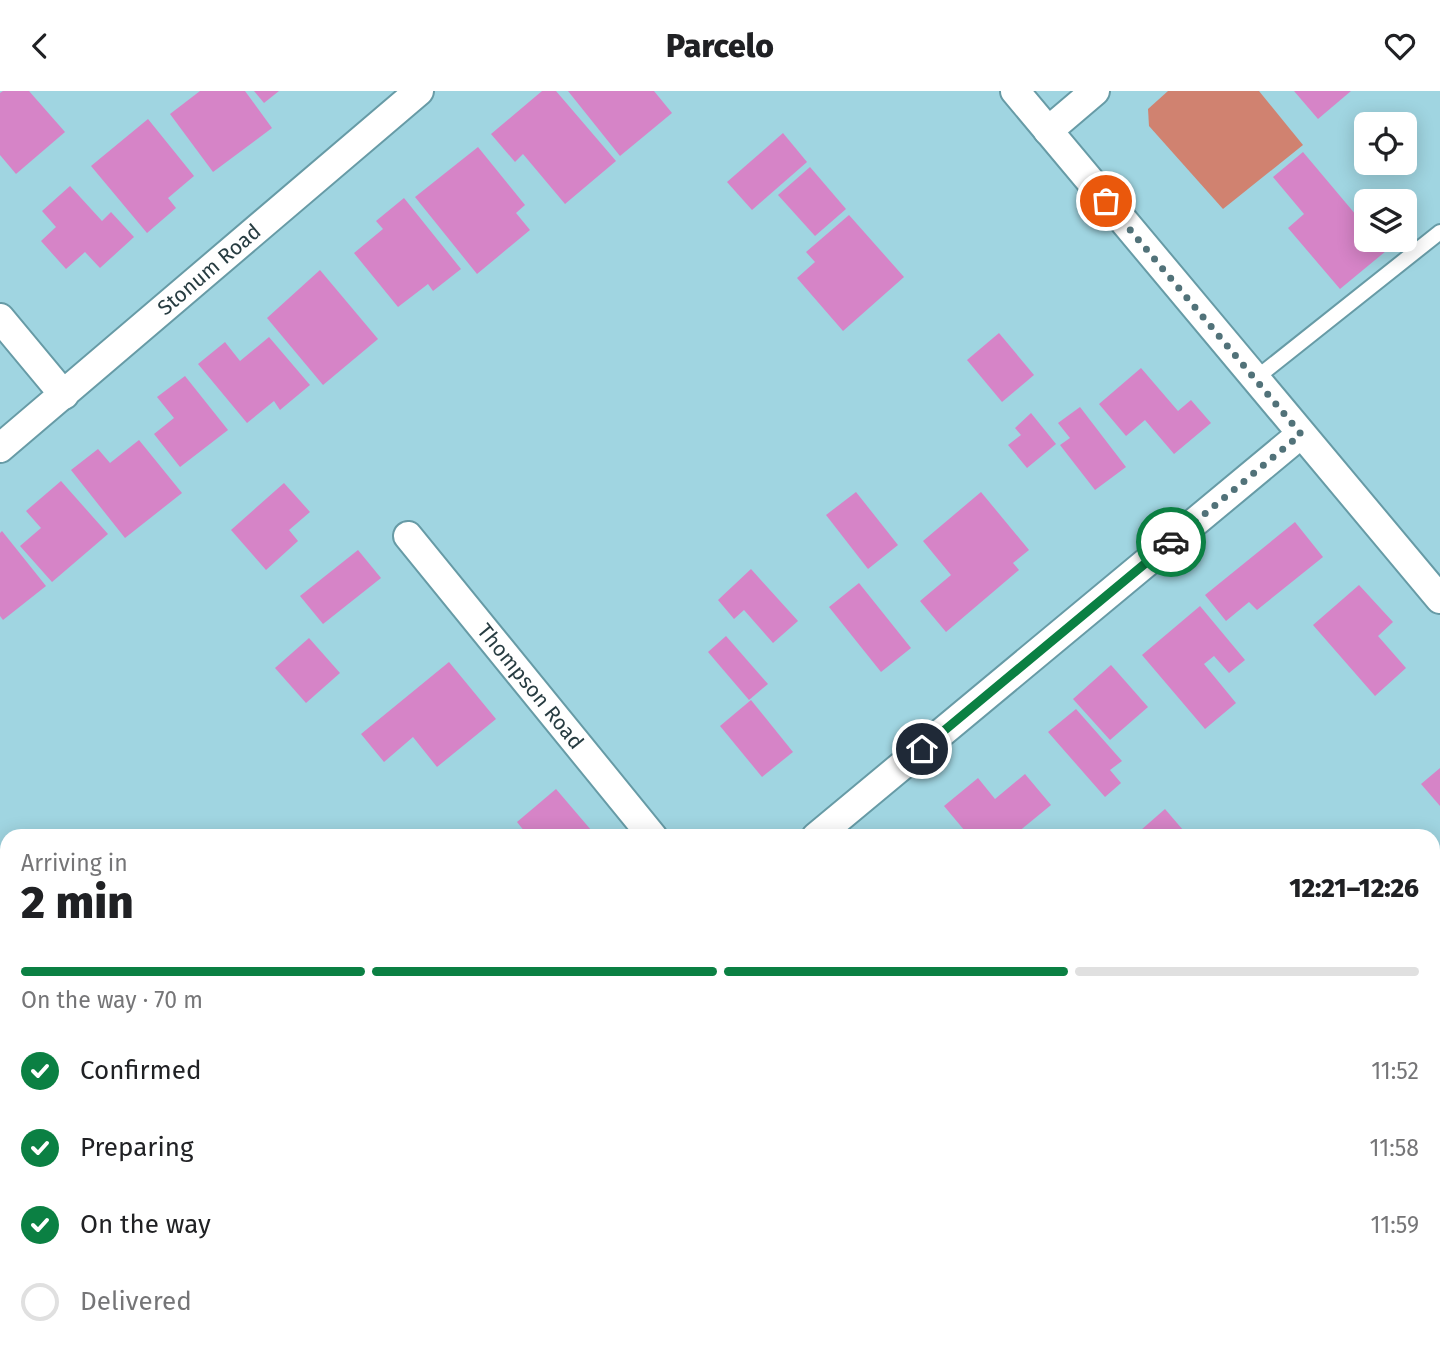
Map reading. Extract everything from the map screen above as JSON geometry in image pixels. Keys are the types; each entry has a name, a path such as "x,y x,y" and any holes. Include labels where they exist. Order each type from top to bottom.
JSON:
{"street":[{"name":"Stonum Road","path":"0,448 419,91"},
{"path":"1015,91 1440,599"},
{"path":"1048,131 1095,91"},
{"path":"0,318 64,395"},
{"path":"826,829 1301,434"},
{"name":"Thompson Road","path":"408,536 646,829"}],"lane":[{"path":"1255,379 1440,232"}],"shaded area":[{"path":"1168,91 1259,91 1303,145 1223,209 1149,126 1148,109"}],"building":[{"path":"29,91 65,132 16,174 0,155 0,93"},
{"path":"200,91 245,91 272,128 213,172 170,114"},
{"path":"254,91 279,91 264,103"},
{"path":"542,91 556,91 616,161 565,204 523,154 515,162 491,134"},
{"path":"568,91 654,91 672,113 620,156"},
{"path":"1294,91 1351,91 1318,119"},
{"path":"148,119 194,176 168,198 176,208 147,233 91,166"},
{"path":"783,133 807,162 752,210 727,182"},
{"path":"478,147 525,205 516,213 530,230 477,274 415,197"},
{"path":"1303,152 1354,213 1354,252 1385,252 1340,289 1288,228 1304,214 1273,177"},
{"path":"810,167 846,209 815,236 778,195"},
{"path":"70,186 102,221 111,212 134,237 100,268 85,252 66,269 41,241 56,227 42,211"},
{"path":"404,198 461,269 433,291 428,284 398,307 354,253 383,229 376,221"},
{"path":"849,215 904,277 843,331 797,278 815,262 806,252"},
{"path":"320,270 378,339 323,385 267,318"},
{"path":"999,333 1034,375 1002,402 967,360"},
{"path":"269,337 310,385 280,410 274,401 247,423 198,364 225,342 240,361"},
{"path":"1141,368 1178,411 1191,400 1211,423 1174,454 1145,420 1126,436 1099,404"},
{"path":"185,376 228,430 180,467 154,434 174,418 157,397"},
{"path":"1080,407 1126,467 1095,490 1060,445 1070,438 1058,423"},
{"path":"1031,413 1056,444 1027,468 1008,445 1021,435 1015,428"},
{"path":"139,440 182,493 125,538 71,470 98,449 110,463"},
{"path":"61,481 108,534 52,582 20,546 41,528 26,511"},
{"path":"284,483 310,512 289,530 298,541 266,570 231,530"},
{"path":"856,492 898,545 868,569 826,515"},
{"path":"981,492 1029,550 1013,563 1019,570 946,632 920,601 951,575 923,541"},
{"path":"1295,522 1323,557 1257,610 1249,602 1226,621 1205,595"},
{"path":"2,531 46,586 3,620 0,616"},
{"path":"358,550 381,578 323,624 300,596"},
{"path":"751,569 798,621 773,643 744,610 734,619 718,600"},
{"path":"859,583 911,648 881,672 829,607"},
{"path":"1359,585 1393,622 1378,636 1406,668 1375,696 1313,625"},
{"path":"1200,606 1245,660 1229,673 1214,656 1204,664 1236,703 1205,729 1142,655"},
{"path":"726,636 768,684 749,700 708,652"},
{"path":"309,638 340,673 306,703 275,668"},
{"path":"449,662 496,719 437,767 413,737 384,762 361,734"},
{"path":"1111,665 1148,707 1110,740 1073,699"},
{"path":"751,700 793,752 762,777 720,726"},
{"path":"1076,709 1122,761 1110,770 1121,783 1105,797 1048,732"},
{"path":"1440,768 1440,806 1421,784"},
{"path":"1025,774 1051,805 1022,829 963,829 944,806 978,778 995,799"},
{"path":"556,789 590,829 523,829 517,822"},
{"path":"1165,809 1182,829 1142,829"}],"way so far":[{"path":"1106,201 1301,434 1171,542"}],"route":[{"path":"922,749 1171,542"}]}
